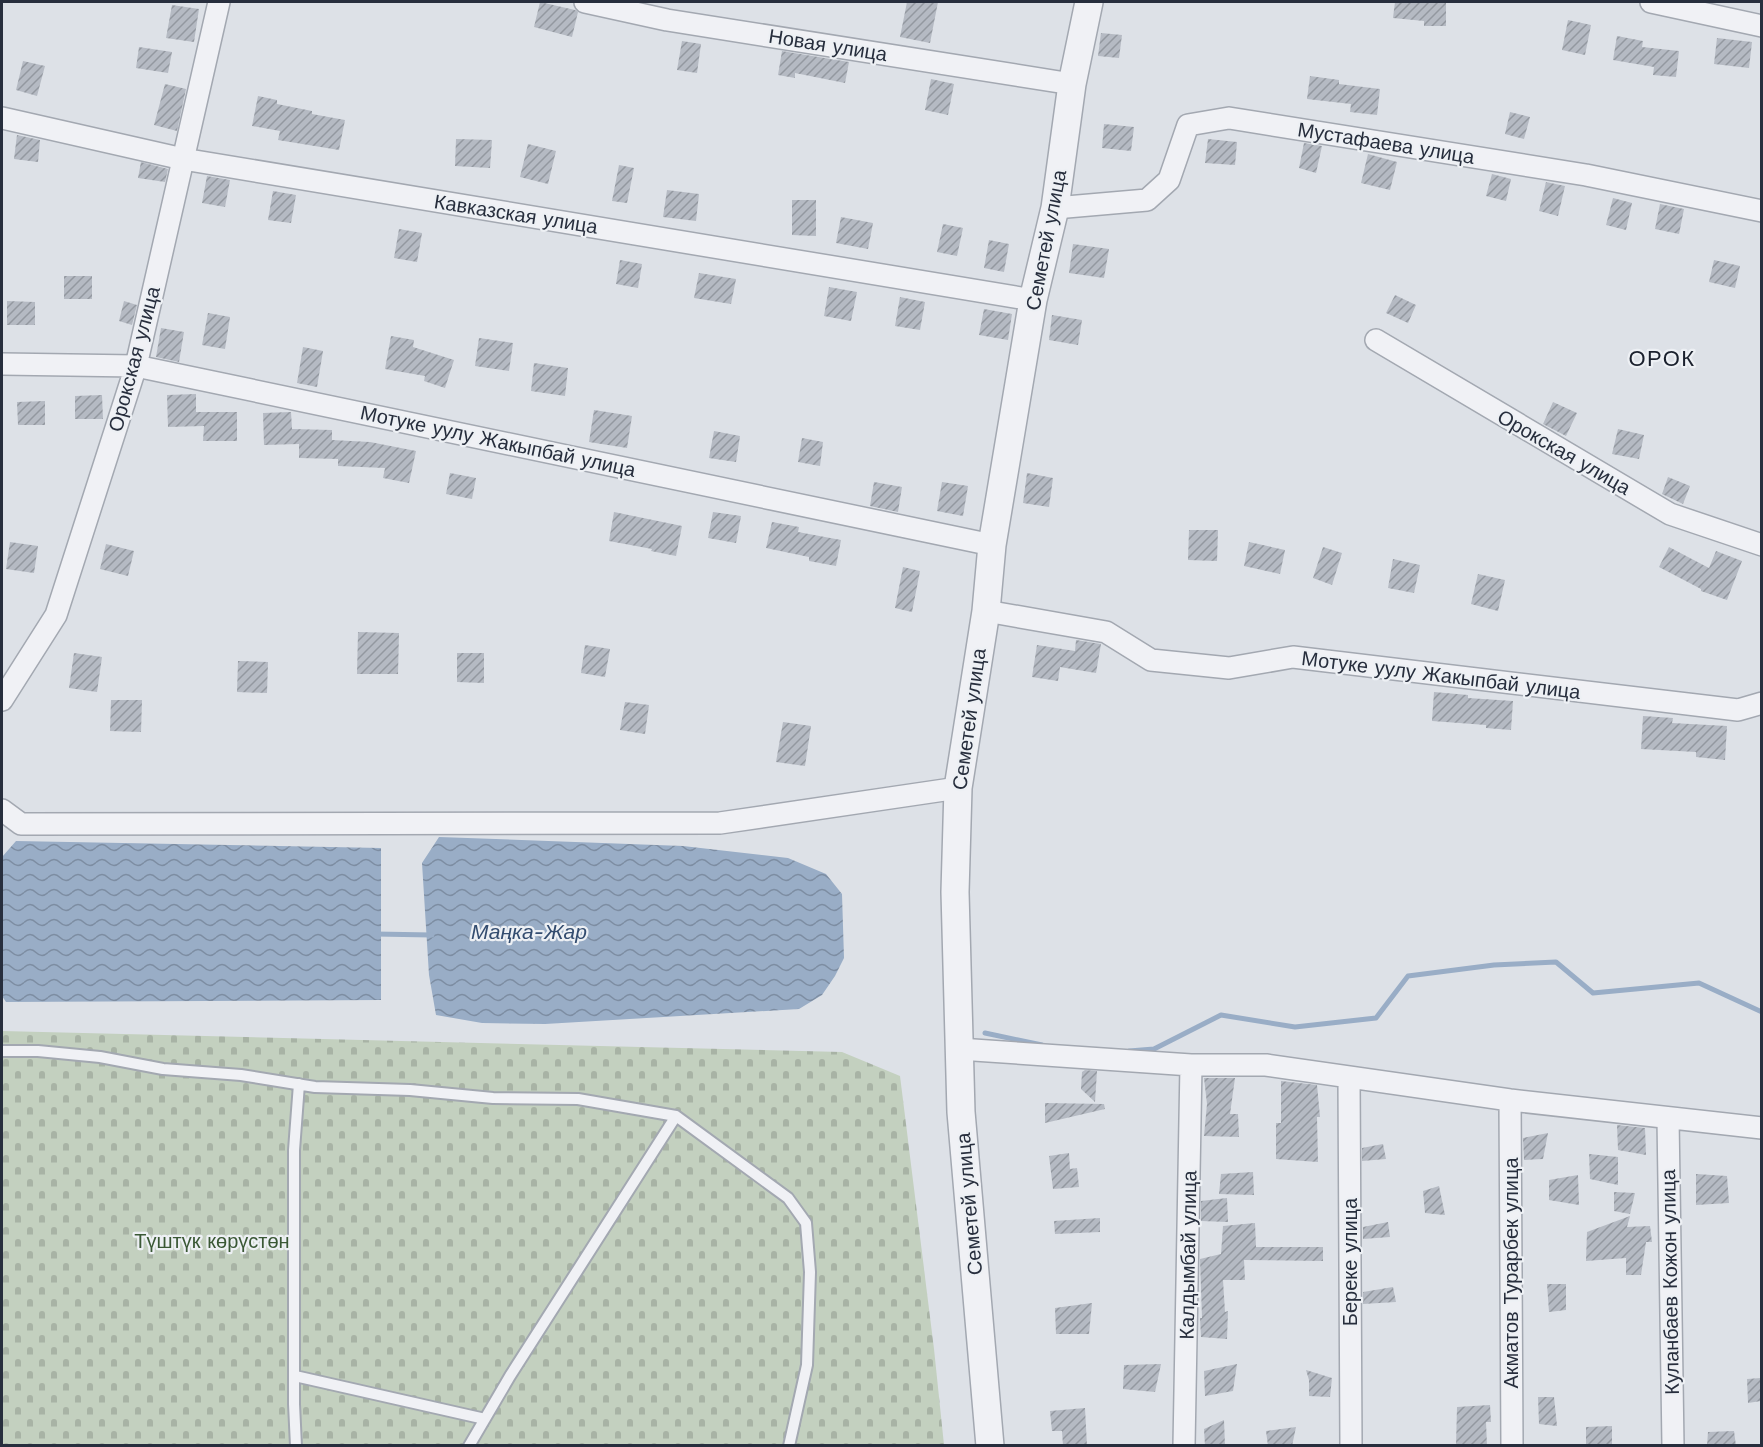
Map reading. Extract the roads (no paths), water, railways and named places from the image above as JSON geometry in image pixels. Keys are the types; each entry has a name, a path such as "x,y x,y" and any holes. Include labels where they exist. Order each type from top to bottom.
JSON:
{"street":[{"name":"Орокская улица","path":"2,700 56,615 136,366 219,2"},
{"name":"Новая улица","path":"585,2 667,20 1072,84"},
{"name":"Семетей улица","path":"990,1446 961,1112 955,892 958,788 986,611 992,545 1033,300 1055,208 1072,84 1089,2"},
{"path":"1651,2 1761,26"},
{"name":"Кавказская улица","path":"2,118 183,159 1033,300"},
{"name":"Мустафаева улица","path":"1055,208 1147,200 1169,180 1188,125 1229,118 1586,175 1761,211"},
{"name":"Орокская улица","path":"1376,340 1670,514 1761,545"},
{"name":"Мотуке уулу Жакыпбай улица","path":"2,364 136,366 992,545"},
{"name":"Мотуке уулу Жакыпбай улица","path":"986,611 1106,632 1151,660 1229,668 1293,657 1738,710 1761,703"},
{"path":"2,810 21,824 720,823 958,788"},
{"path":"959,1049 1191,1065 1266,1065 1510,1100 1761,1128"},
{"name":"Калдымбай улица","path":"1184,1446 1191,1065"},
{"name":"Береке улица","path":"1349,1078 1351,1446"},
{"name":"Акматов Турарбек улица","path":"1510,1100 1512,1446"},
{"name":"Куланбаев Кожон улица","path":"1668,1118 1673,1446"}],"lane":[{"path":"2,1051 38,1051 100,1057 163,1069 241,1075 315,1087 410,1090 493,1098 578,1099 676,1116 788,1198 806,1223 810,1272 807,1365 789,1446"},
{"path":"296,1446 294,1150 299,1084"},
{"path":"469,1446 510,1376 676,1116"},
{"path":"294,1376 485,1419"}],"water":[{"name":"Маңка-Жар","path":"439,837 683,846 788,858 826,874 842,894 844,958 822,995 799,1009 545,1024 482,1023 436,1015 429,975 422,863"},
{"path":"16,841 381,848 381,1000 6,1002 2,996 2,857"}],"waterway":[{"path":"375,934 432,935"},
{"path":"1129,1051 1154,1049 1221,1015 1295,1027 1376,1018 1408,976 1494,965 1556,962 1593,993 1699,983 1762,1012"},
{"path":"985,1033 1042,1045"}],"district":[{"name":"ОРОК","path":"1662,358"}],"park label":[{"name":"Түштүк көрүстөн","path":"212,1241"}]}
